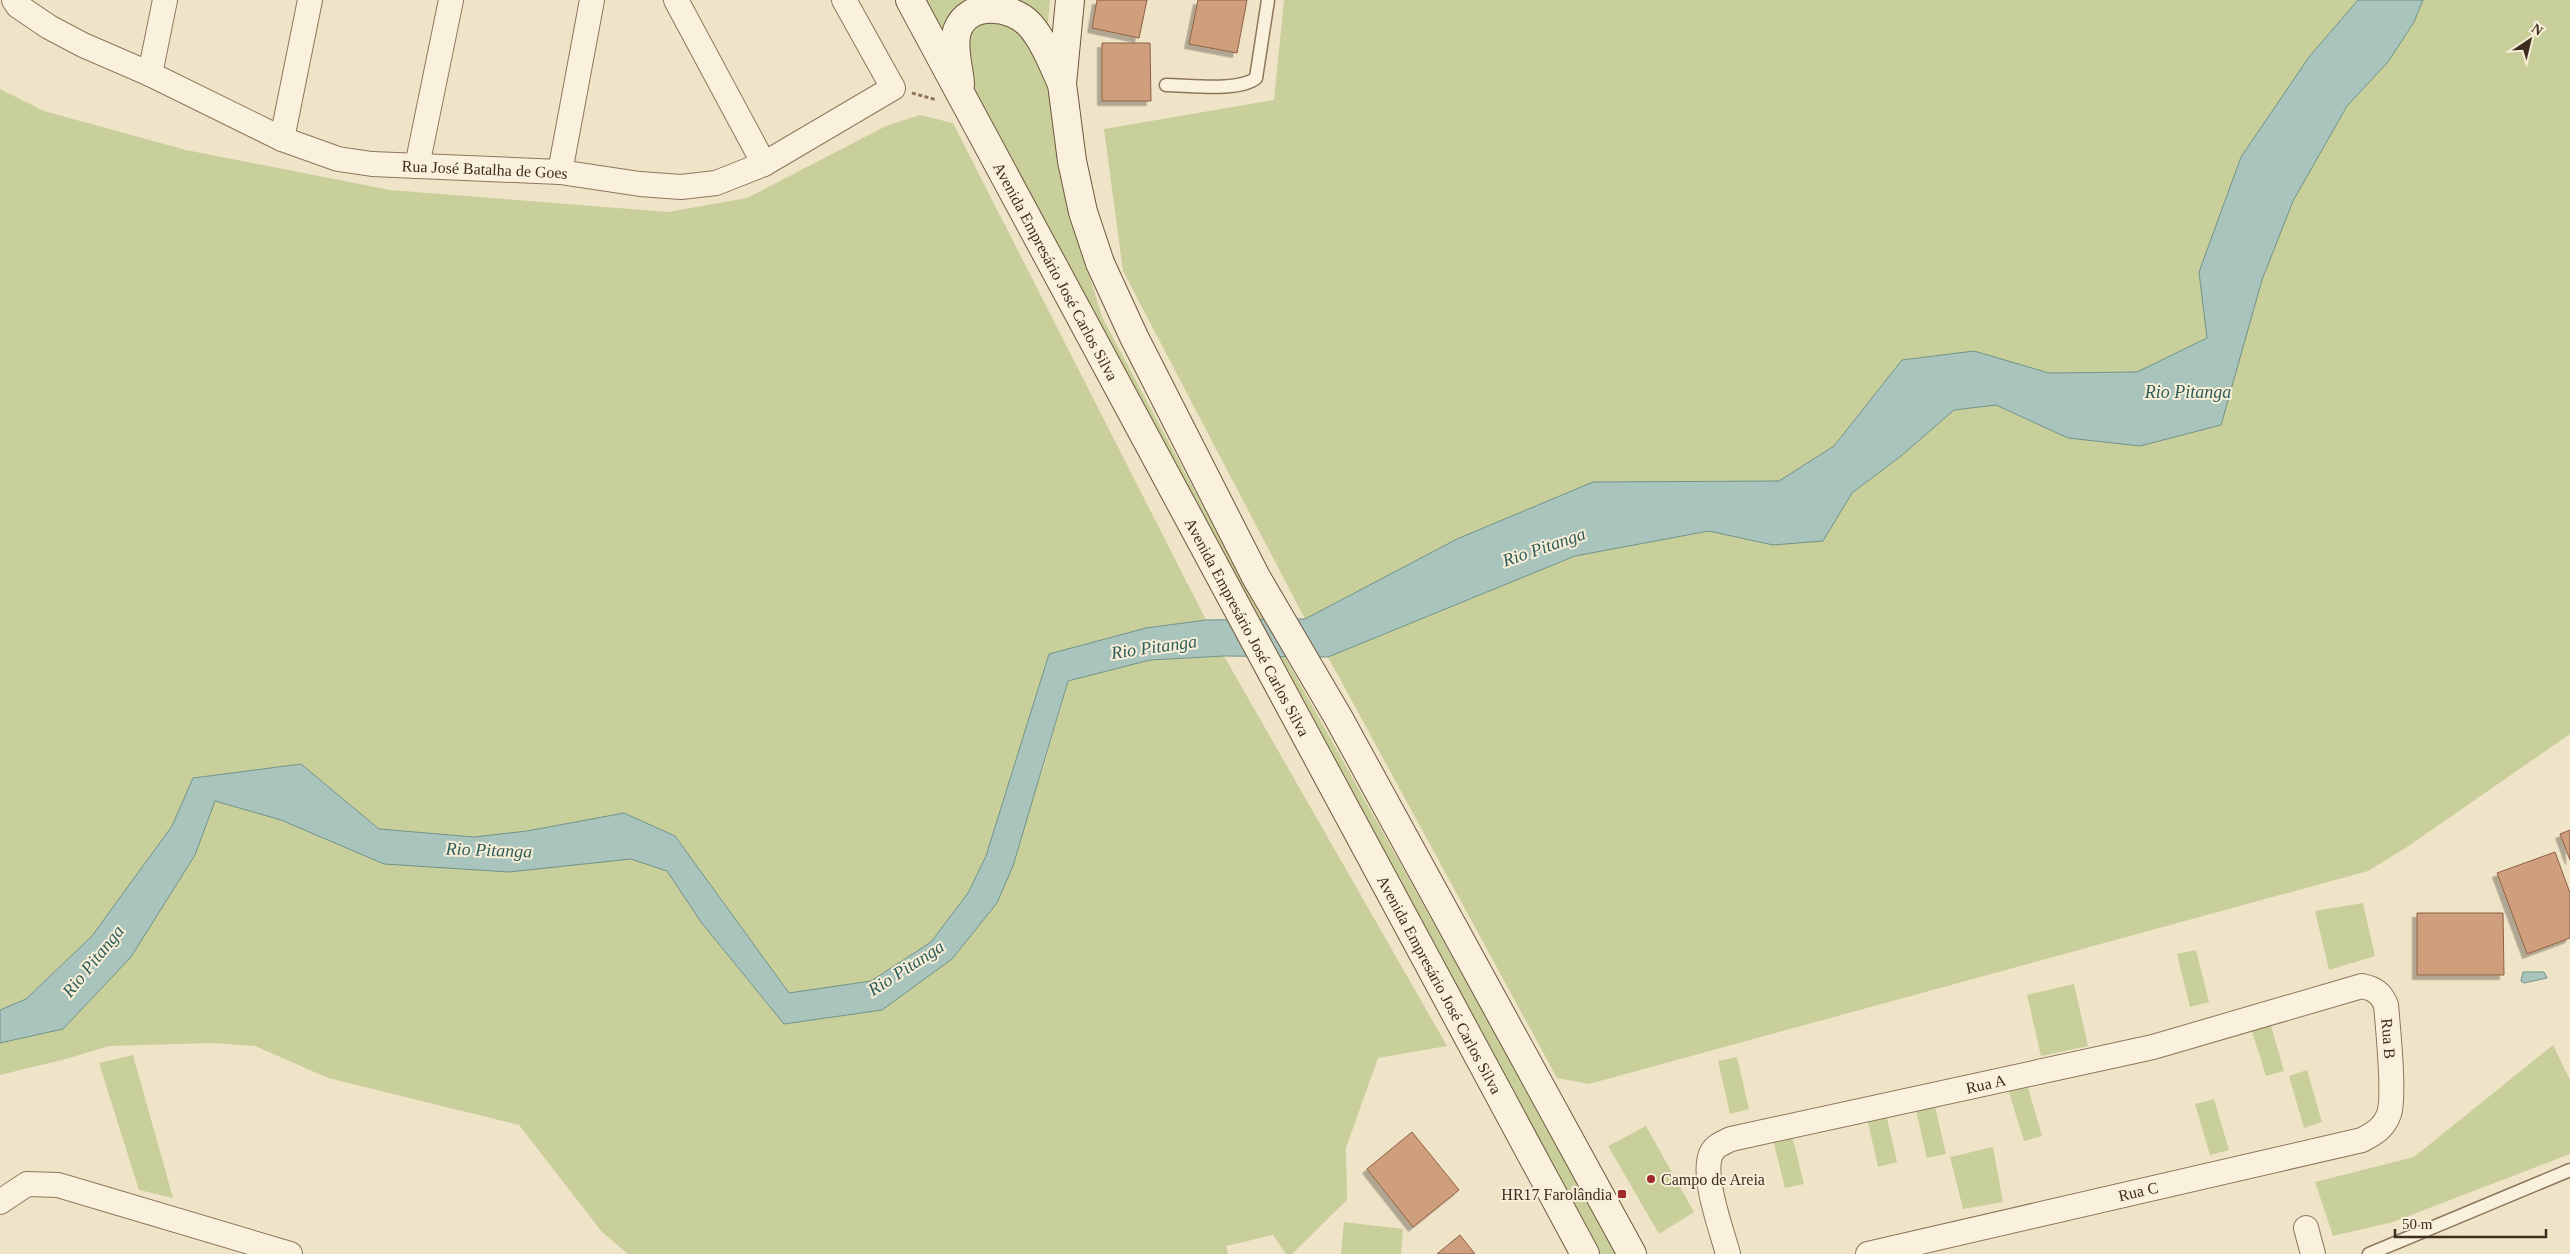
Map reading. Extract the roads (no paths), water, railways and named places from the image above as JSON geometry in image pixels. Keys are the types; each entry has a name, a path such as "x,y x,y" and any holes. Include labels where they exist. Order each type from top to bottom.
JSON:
{"main road":[{"name":"Avenida Empresário José Carlos Silva","path":"910,0 1585,1254"},
{"name":"Avenida Empresário José Carlos Silva","path":"1070,0 1062,84 1072,161 1083,212 1100,263 1134,337 1256,577 1338,716 1632,1254"},
{"path":"964,103 956,54 957,31 967,17 979,9 998,8 1017,13 1039,38 1062,84"}],"street":[{"path":"150,74 165,0"},
{"path":"282,139 310,0"},
{"path":"417,166 451,0"},
{"path":"560,172 592,0"},
{"path":"676,0 764,164"},
{"name":"Rua José Batalha de Goes","path":"17,2 83,45 150,74 282,139 338,159 372,164 560,172 640,184 681,187 716,183 764,164 893,88 844,0"},
{"name":"Rua B","path":"2362,986 2377,991 2386,1005 2391,1105"},
{"name":"Rua A","path":"1728,1254 1707,1171 1711,1153 1717,1146 1730,1140 2154,1047 2362,986"},
{"name":"Rua C","path":"1868,1254 2362,1140 2378,1132 2385,1123 2391,1105"},
{"path":"0,1202 27,1184 58,1185 290,1254"},
{"path":"2306,1228 2313,1254"}],"lane":[{"path":"1166,85 1228,86 1251,82 1256,78 1268,0"},
{"path":"2370,1254 2570,1170"}],"water":[{"name":"Rio Pitanga","path":"2358,0 2423,0 2414,22 2388,62 2347,106 2293,201 2262,280 2221,425 2140,446 2068,438 1996,405 1954,410 1901,456 1852,493 1823,541 1773,545 1709,531 1575,556 1328,657 1224,656 1150,660 1068,681 1013,866 997,903 952,959 882,1010 784,1024 701,922 667,871 631,859 509,872 384,864 281,820 215,801 195,855 131,957 63,1029 0,1043 0,1010 26,999 92,936 172,826 193,778 301,764 379,829 474,837 527,831 624,813 675,836 789,993 871,981 931,942 968,893 986,856 1049,654 1146,628 1206,620 1305,619 1457,539 1593,482 1779,481 1834,446 1902,360 1974,351 2049,373 2137,372 2207,338 2199,272 2241,157 2309,57"},
{"path":"2523,972 2544,972 2547,978 2524,983 2521,981"}],"place":[{"name":"Campo de Areia","path":"1651,1179"},
{"name":"HR17 Farolândia","path":"1622,1194"}]}
